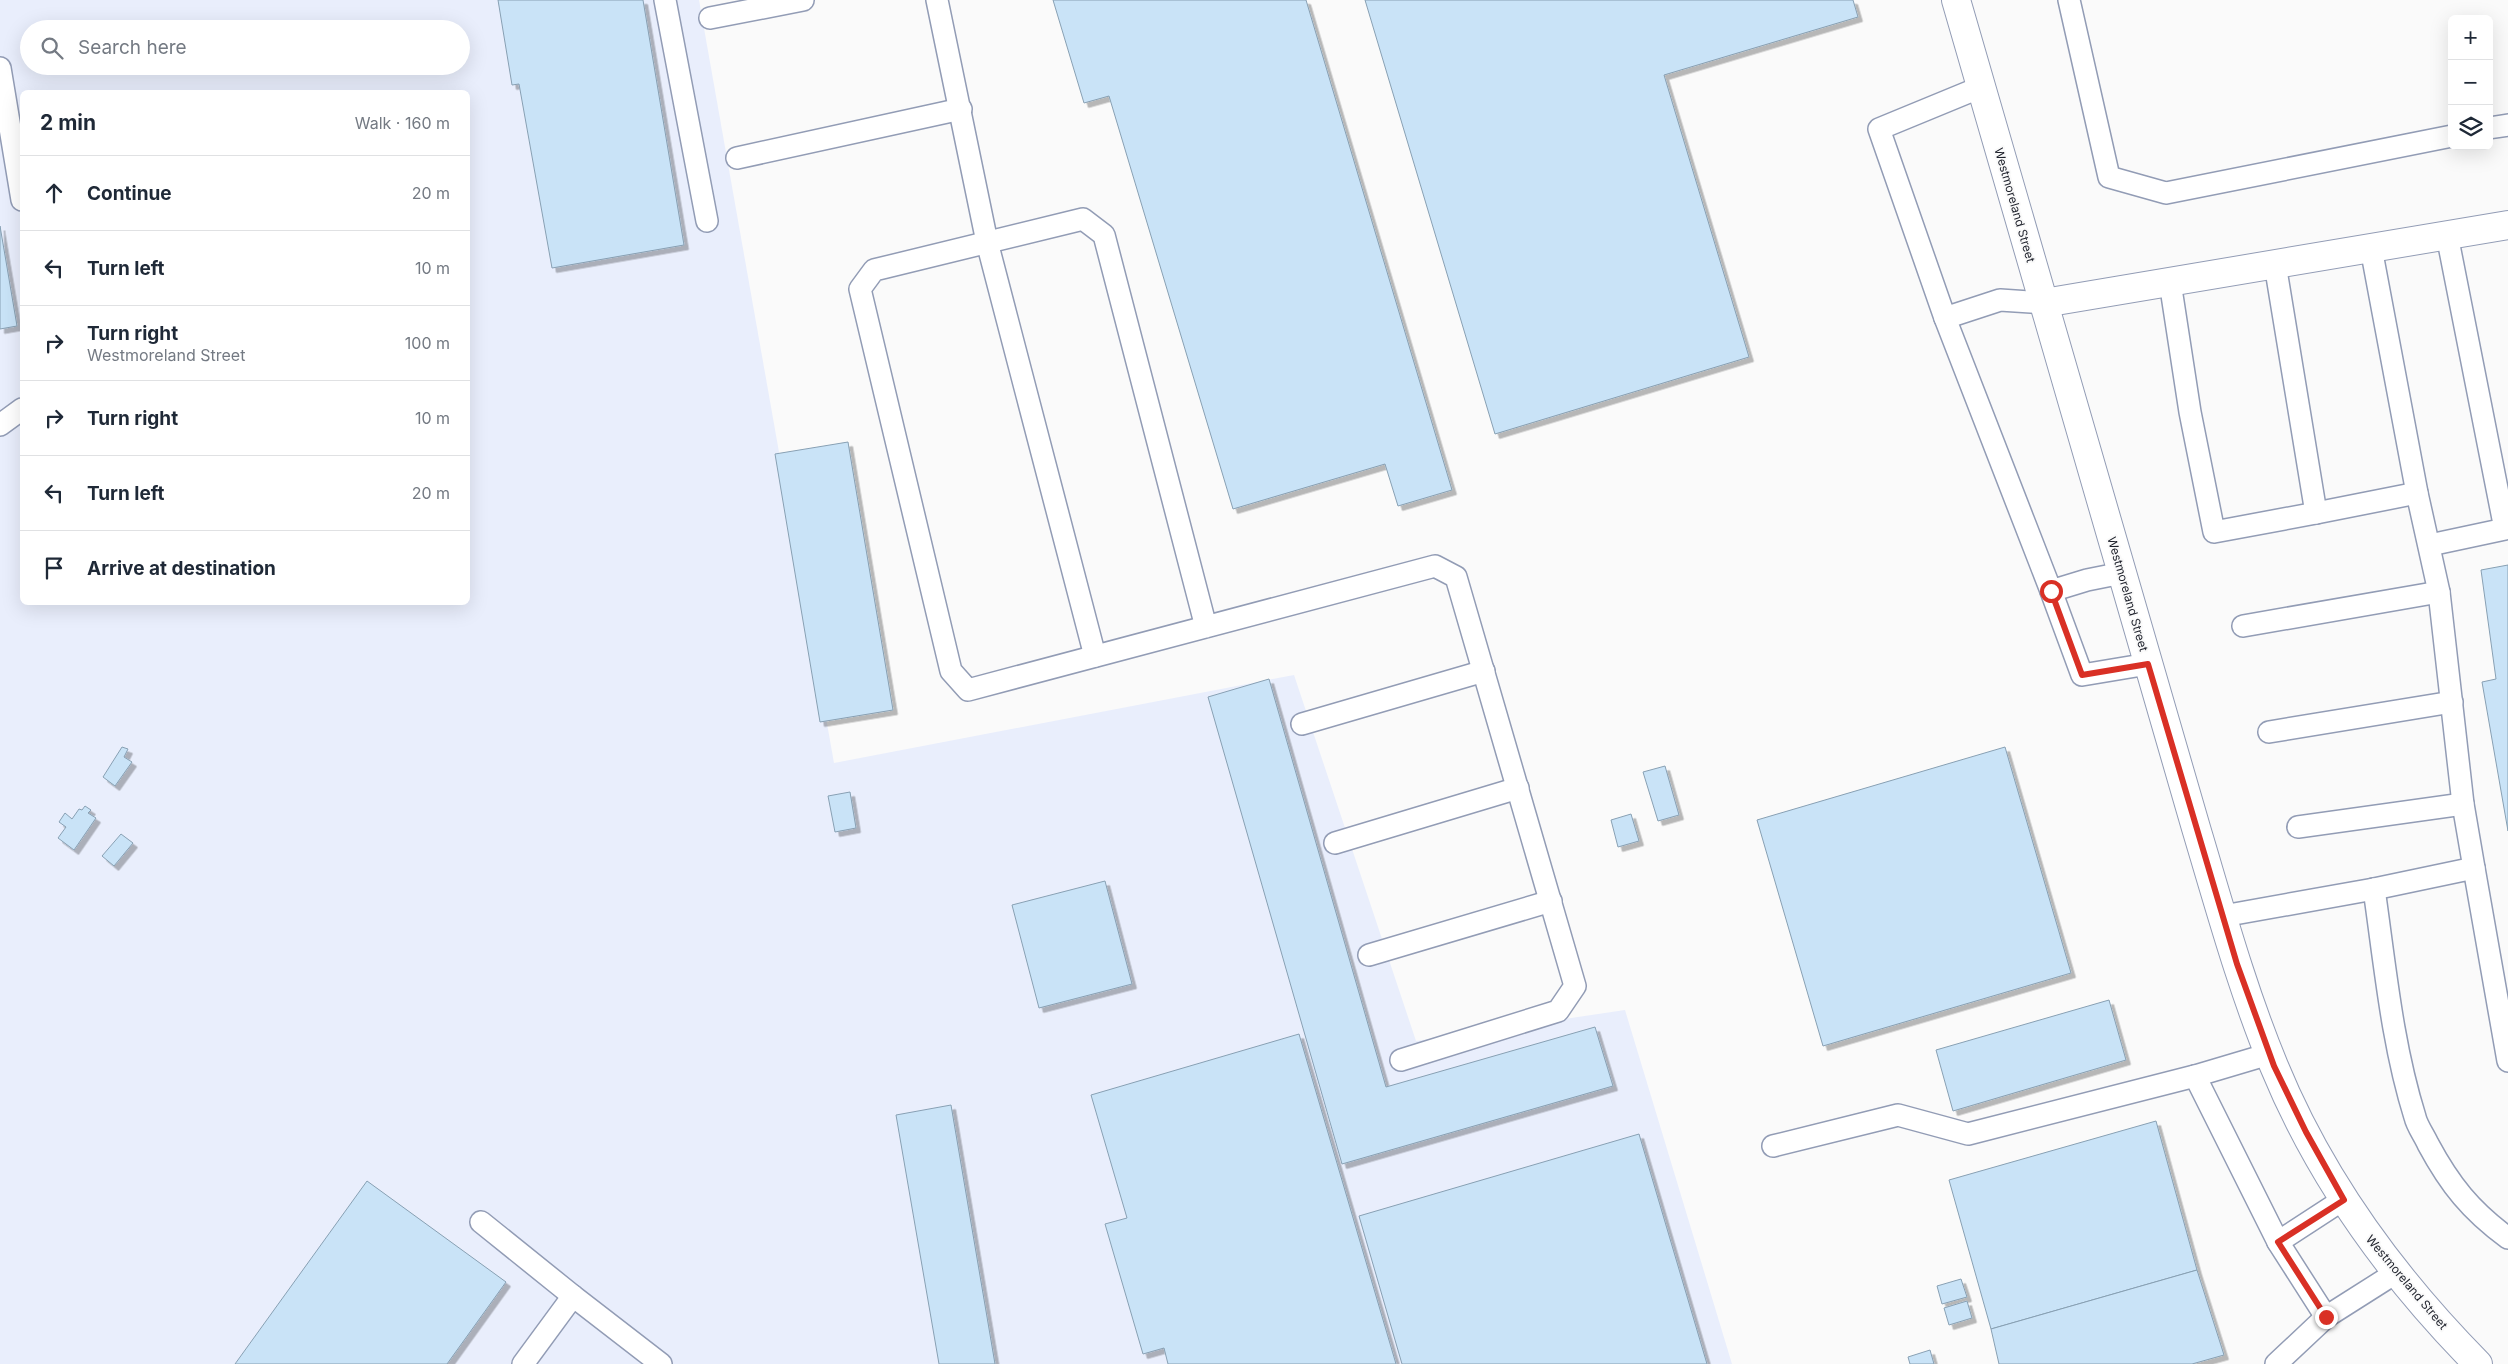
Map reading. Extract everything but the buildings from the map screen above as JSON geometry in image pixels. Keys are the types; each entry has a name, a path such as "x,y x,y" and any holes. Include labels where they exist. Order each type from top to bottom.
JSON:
{"street":[{"name":"Westmoreland Street","path":"1956,0 2148,664 2223,916 2269,1054 2306,1132 2344,1200 2367,1236 2396,1272 2478,1364"},
{"path":"2044,303 2508,224"}],"lane":[{"path":"666,0 707,221"},
{"path":"710,18 803,0"},
{"path":"937,0 987,242 1095,656"},
{"path":"2069,0 2109,177 2166,193 2448,137"},
{"path":"0,68 20,188"},
{"path":"1981,87 1879,129 1945,318 2082,675 2148,664"},
{"path":"736,158 961,109"},
{"path":"2493,127 2508,125"},
{"path":"1206,627 1104,235 1082,219 874,270 860,289 951,671 968,690 1095,656 1206,627 1435,566 1456,577 1575,986 1558,1011 1402,1060"},
{"path":"2430,546 2506,529 2448,235"},
{"path":"2371,248 2417,493 2439,592 2463,804 2508,1061"},
{"path":"2275,264 2316,513"},
{"path":"2170,282 2190,412 2214,532 2417,493"},
{"path":"1945,318 2000,300 2044,303"},
{"path":"0,425 20,410"},
{"path":"2051,591 2087,580 2122,573"},
{"path":"2243,626 2439,592"},
{"path":"1302,724 1484,671"},
{"path":"2269,732 2452,702"},
{"path":"1336,843 1518,788"},
{"path":"2298,827 2463,804"},
{"path":"2223,916 2374,889 2474,868"},
{"path":"2374,889 2398,1045 2415,1118 2442,1170 2463,1199 2484,1220 2508,1238"},
{"path":"1369,955 1551,901"},
{"path":"1773,1146 1898,1115 1968,1134 2195,1076 2269,1054"},
{"path":"2195,1076 2278,1242 2326,1317"},
{"path":"2278,1242 2344,1200"},
{"path":"481,1222 661,1364"},
{"path":"2276,1364 2326,1317 2396,1272"},
{"path":"523,1364 573,1296"}],"shaded area":[{"path":"0,0 699,0 834,763 1294,675 1416,1041 1625,1010 1732,1364 0,1364"}],"route":[{"path":"2051,591 2082,675 2148,664 2237,964 2274,1066 2306,1132 2344,1200 2278,1242 2326,1317"}]}
